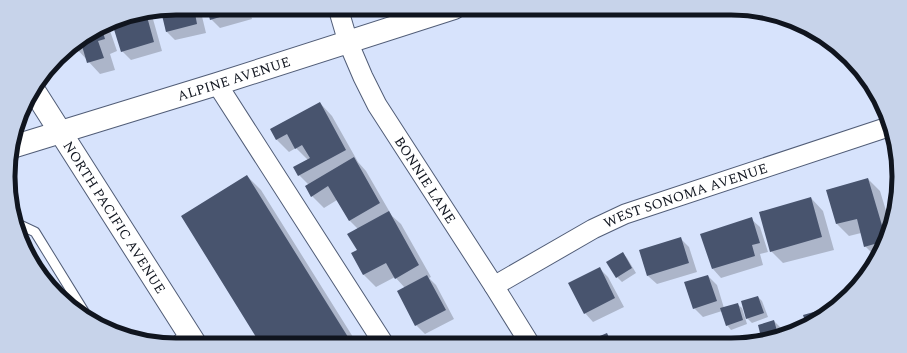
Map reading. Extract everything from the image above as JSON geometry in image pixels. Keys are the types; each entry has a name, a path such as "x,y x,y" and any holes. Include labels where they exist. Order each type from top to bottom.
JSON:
{"street":[{"name":"BONNIE LANE","path":"340,15 348,42 377,105 526,338"},
{"name":"ALPINE AVENUE","path":"18,145 217,84 432,15"},
{"path":"217,84 380,338"},
{"name":"NORTH PACIFIC AVENUE","path":"37,96 61,132 183,338"},
{"name":"WEST SONOMA AVENUE","path":"494,286 593,229 625,214 884,128"}],"lane":[{"path":"24,227 35,232 81,307"}],"building":[{"path":"162,15 195,15 197,24 166,32"},
{"path":"209,15 226,15 210,20"},
{"path":"147,18 154,42 121,52 113,28"},
{"path":"103,33 105,39 98,41 104,58 87,63 82,46 80,46"},
{"path":"320,102 346,150 298,176 293,167 310,158 302,145 295,149 287,134 276,140 270,129"},
{"path":"354,157 380,203 349,221 328,186 311,197 305,186"},
{"path":"247,175 349,338 257,338 181,216"},
{"path":"868,178 883,228 877,243 864,247 857,219 836,224 826,190"},
{"path":"811,197 822,237 770,252 759,212"},
{"path":"389,211 419,265 395,279 386,263 363,275 351,253 357,250 347,234"},
{"path":"752,217 760,243 752,245 755,256 712,269 700,234"},
{"path":"681,237 689,263 647,276 639,250"},
{"path":"623,252 632,268 616,278 606,262"},
{"path":"600,267 615,298 584,314 568,283"},
{"path":"427,275 446,310 415,326 397,291"},
{"path":"708,275 717,301 693,309 684,282"},
{"path":"758,296 764,313 746,319 741,301"},
{"path":"738,303 743,320 726,326 720,308"},
{"path":"822,310 805,320 803,315"},
{"path":"774,320 777,331 761,335 758,325"},
{"path":"607,333 609,338 595,338"}]}
